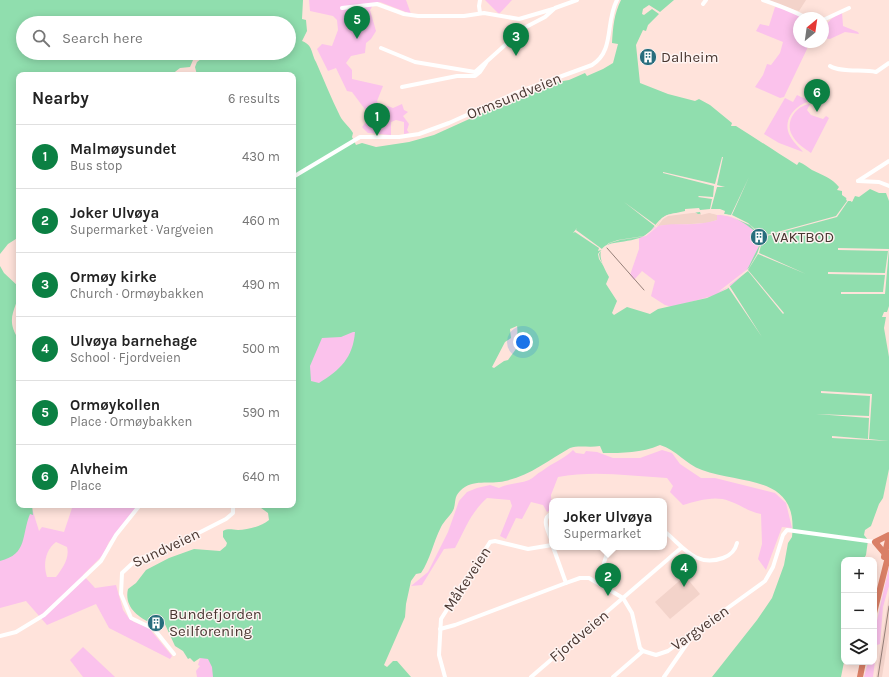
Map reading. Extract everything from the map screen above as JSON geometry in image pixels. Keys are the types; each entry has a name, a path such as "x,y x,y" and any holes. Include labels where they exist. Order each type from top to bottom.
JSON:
{"highway":[{"path":"877,601 881,585 881,571 887,554 889,536 873,542 887,554"},
{"path":"860,677 862,665"}],"street":[{"path":"480,0 480,13"},
{"path":"342,8 377,4 404,14 423,17 480,13 519,19 577,0"},
{"name":"Ormsundveien","path":"296,175 356,139 365,136 383,138 399,137 425,132 449,123 513,94 592,65 597,62 605,52 608,42 611,17 617,0"},
{"path":"763,0 775,6 791,9 796,12"},
{"path":"381,48 415,62 466,72 475,72 505,46 520,30 555,8"},
{"path":"829,17 848,8"},
{"path":"402,87 461,76 475,76 482,70 486,61"},
{"path":"830,66 838,70 863,69 876,72 889,63"},
{"path":"889,161 858,181 879,182 889,186"},
{"path":"0,636 13,633 44,615 100,562 116,535 138,508"},
{"name":"Sundveien","path":"174,654 154,629 131,618 121,594 122,573 136,560 164,550 226,519 233,513 233,508"},
{"path":"549,515 545,520 549,534"},
{"name":"Vargveien","path":"643,651 656,655 664,653 693,634 765,581 774,567 784,532 787,530 873,542"},
{"path":"667,534 682,548 697,559 713,561 730,554 736,548 737,543"},
{"name":"Måkeveien","path":"445,677 439,655 442,619 490,542 495,541 528,549 549,546"},
{"name":"Fjordveien","path":"531,677 682,548"},
{"path":"554,550 566,583"},
{"path":"598,582 608,550"},
{"path":"440,629 455,625 566,583 585,578 598,582 623,598 632,613 638,641 643,651 613,677"},
{"path":"664,677 693,634"}],"shaded area":[{"path":"0,0 303,0 302,19 306,20 307,31 302,41 310,47 340,116 353,133 352,137 356,145 362,143 376,147 409,142 434,135 498,106 549,87 557,82 569,80 585,73 587,76 603,69 613,63 618,44 612,43 612,37 615,16 621,0 674,0 660,12 649,5 643,9 642,14 644,15 652,9 659,14 648,25 646,31 643,30 636,45 640,83 668,94 695,101 699,99 710,105 732,123 731,126 736,126 797,165 799,162 830,179 839,187 837,190 842,191 842,195 852,202 855,196 859,197 870,189 879,193 886,193 889,201 889,306 887,312 884,312 882,317 886,317 884,328 889,357 889,469 883,498 879,504 871,526 865,530 864,535 868,540 866,555 865,557 841,557 841,665 843,665 841,677 712,677 757,620 772,598 784,565 788,543 792,537 792,517 787,502 777,492 750,481 718,475 702,470 666,447 660,445 639,451 618,453 603,453 600,446 573,447 539,467 514,479 499,482 476,483 465,487 460,491 456,497 453,510 441,527 424,568 421,573 416,574 411,581 405,617 384,665 387,667 393,661 397,661 411,677 213,677 212,667 208,659 200,658 194,662 190,658 188,659 183,651 175,646 164,622 162,623 155,619 151,623 141,618 133,610 128,601 128,589 136,583 146,570 169,558 194,549 220,551 226,546 227,543 223,537 223,531 229,529 242,530 259,526 269,520 268,513 261,508 296,508 296,72 196,72 195,67 200,60 296,60 296,16 16,16 16,60 193,60 190,67 180,68 175,72 16,72 16,239 8,244 0,254","holes":["695,212 698,214 706,212 722,213 736,219 761,236 759,246 744,274 727,289 707,298 658,309 650,314 627,307 614,315 612,313 617,301 606,284 609,277 603,264 601,254 602,249 607,245 642,237 649,233 665,216 675,213","517,326 516,349 508,360 494,368 492,367 505,342 511,338 510,329","355,332 354,341 348,356 339,368 319,383 311,381 310,366 322,338 341,337"]},
{"path":"309,0 406,0 411,14 380,2 373,5 370,10 376,31 371,39 366,43 365,53 351,56 346,63 352,70 352,79 383,86 377,101 380,109 388,106 393,108 402,104 404,110 408,112 403,116 409,124 407,130 409,133 404,134 404,122 396,120 391,122 391,135 368,133 362,127 368,120 367,112 352,92 347,91 336,68 328,71 317,49 322,44 332,46 338,30 337,20 333,16 310,11"},
{"path":"485,0 512,0 499,14"},
{"path":"768,0 806,0 799,11 777,5"},
{"path":"775,7 787,9 793,12 793,48 807,48 784,97 780,98 755,87 763,75 767,64 771,65 780,53 783,42 756,31 760,24 769,26"},
{"path":"842,12 843,26 858,32 859,34 845,32 829,39 829,21"},
{"path":"797,95 810,101 800,106 792,113 789,118 788,128 792,139 803,152 779,143 764,134 785,98 793,102"},
{"path":"810,104 807,110 811,115 823,119 826,116 829,118 811,153 800,145 790,130 791,120 796,111 805,105"},
{"path":"707,212 717,215 717,220 708,223 656,226 664,216 671,214"},
{"path":"717,215 729,216 742,221 753,228 761,237 757,256 736,282 716,295 672,307 665,305 651,296 655,281 642,271 634,280 630,275 639,249 639,238 644,236 652,228 664,225 709,222 717,220"},
{"path":"0,266 4,273 16,284 16,304 12,318 12,325 16,335 16,508 32,508 33,515 30,514 19,549 9,558 0,561"},
{"path":"385,315 313,410 296,345 296,332"},
{"path":"573,450 576,453 584,454 586,451 597,452 613,458 640,458 662,450 672,453 680,464 701,478 715,478 775,493 786,503 792,528 782,527 766,570 758,559 762,544 761,514 724,499 706,499 683,505 670,492 673,486 667,478 599,474 558,477 551,498 549,498 549,511 547,512 543,505 531,502 522,519 516,518 506,539 500,536 512,506 510,500 487,498 468,522 455,548 444,549 422,585 411,586 428,572 448,532 459,501 467,492 490,485 499,488 529,480"},
{"path":"16,506 16,508 32,508 39,531 42,527 64,532 72,508 135,508 131,516 109,542 103,555 83,575 95,588 116,585 123,610 128,617 134,622 148,627 172,656 170,659 109,628 96,604 47,625 26,601 0,608 0,510","holes":["56,542 67,547 68,551 65,563 56,577 47,577 45,563 47,553 52,545"]},
{"path":"889,567 889,586 883,607 880,644 877,645 877,621"},
{"path":"685,576 700,594 670,619 655,602"},
{"path":"889,595 889,633 882,677 876,677"},
{"path":"209,629 242,677 197,677 196,671 200,666 198,665"},
{"path":"83,647 115,677 83,677 70,660"},
{"path":"867,665 874,665 873,677 864,677"}],"pier":[{"path":"722,157 717,185 725,187 717,187 711,209 720,209 725,211 724,214 731,215 749,177 732,215 748,223 763,236 836,216 847,201 846,199 848,196 853,201 848,201 837,217 763,237 759,253 806,274 758,254 748,270 784,313 783,314 748,271 729,285 762,337 728,287 718,292 749,268 757,254 761,243 761,236 750,225 729,216 709,213 701,215 700,212 668,216 663,219 657,227 646,236 620,240 610,243 604,247 609,243 618,240 644,236 656,227 624,202 657,226 662,218 667,215 685,211 685,209 710,209 712,199 698,197 713,197 714,186 663,172 715,184"},
{"path":"577,228 576,230 602,249 603,248 599,254 600,259 607,271 599,259 598,254 601,250 598,251 599,248 575,232 573,233"},
{"path":"838,248 889,249 885,294 841,294 841,292 883,292 885,275 828,274 828,272 885,273 888,251 838,250"},
{"path":"821,391 872,394 869,439 889,441 832,438 832,436 868,439 869,418 816,414 869,416 870,396 821,393"}],"railway":[{"path":"607,248 644,290"},
{"path":"878,677 889,606"}],"place":[{"name":"Ormøykollen","path":"357,39"},
{"name":"Ormøy kirke","path":"516,56"},
{"name":"Dalheim","path":"648,57"},
{"name":"Alvheim","path":"817,112"},
{"name":"Malmøysundet","path":"377,136"},
{"name":"VAKTBOD","path":"759,237"},
{"name":"Ulvøya barnehage","path":"684,587"},
{"name":"Joker Ulvøya","path":"608,596"},
{"name":"Bundefjorden Seilforening","path":"156,623"}]}
